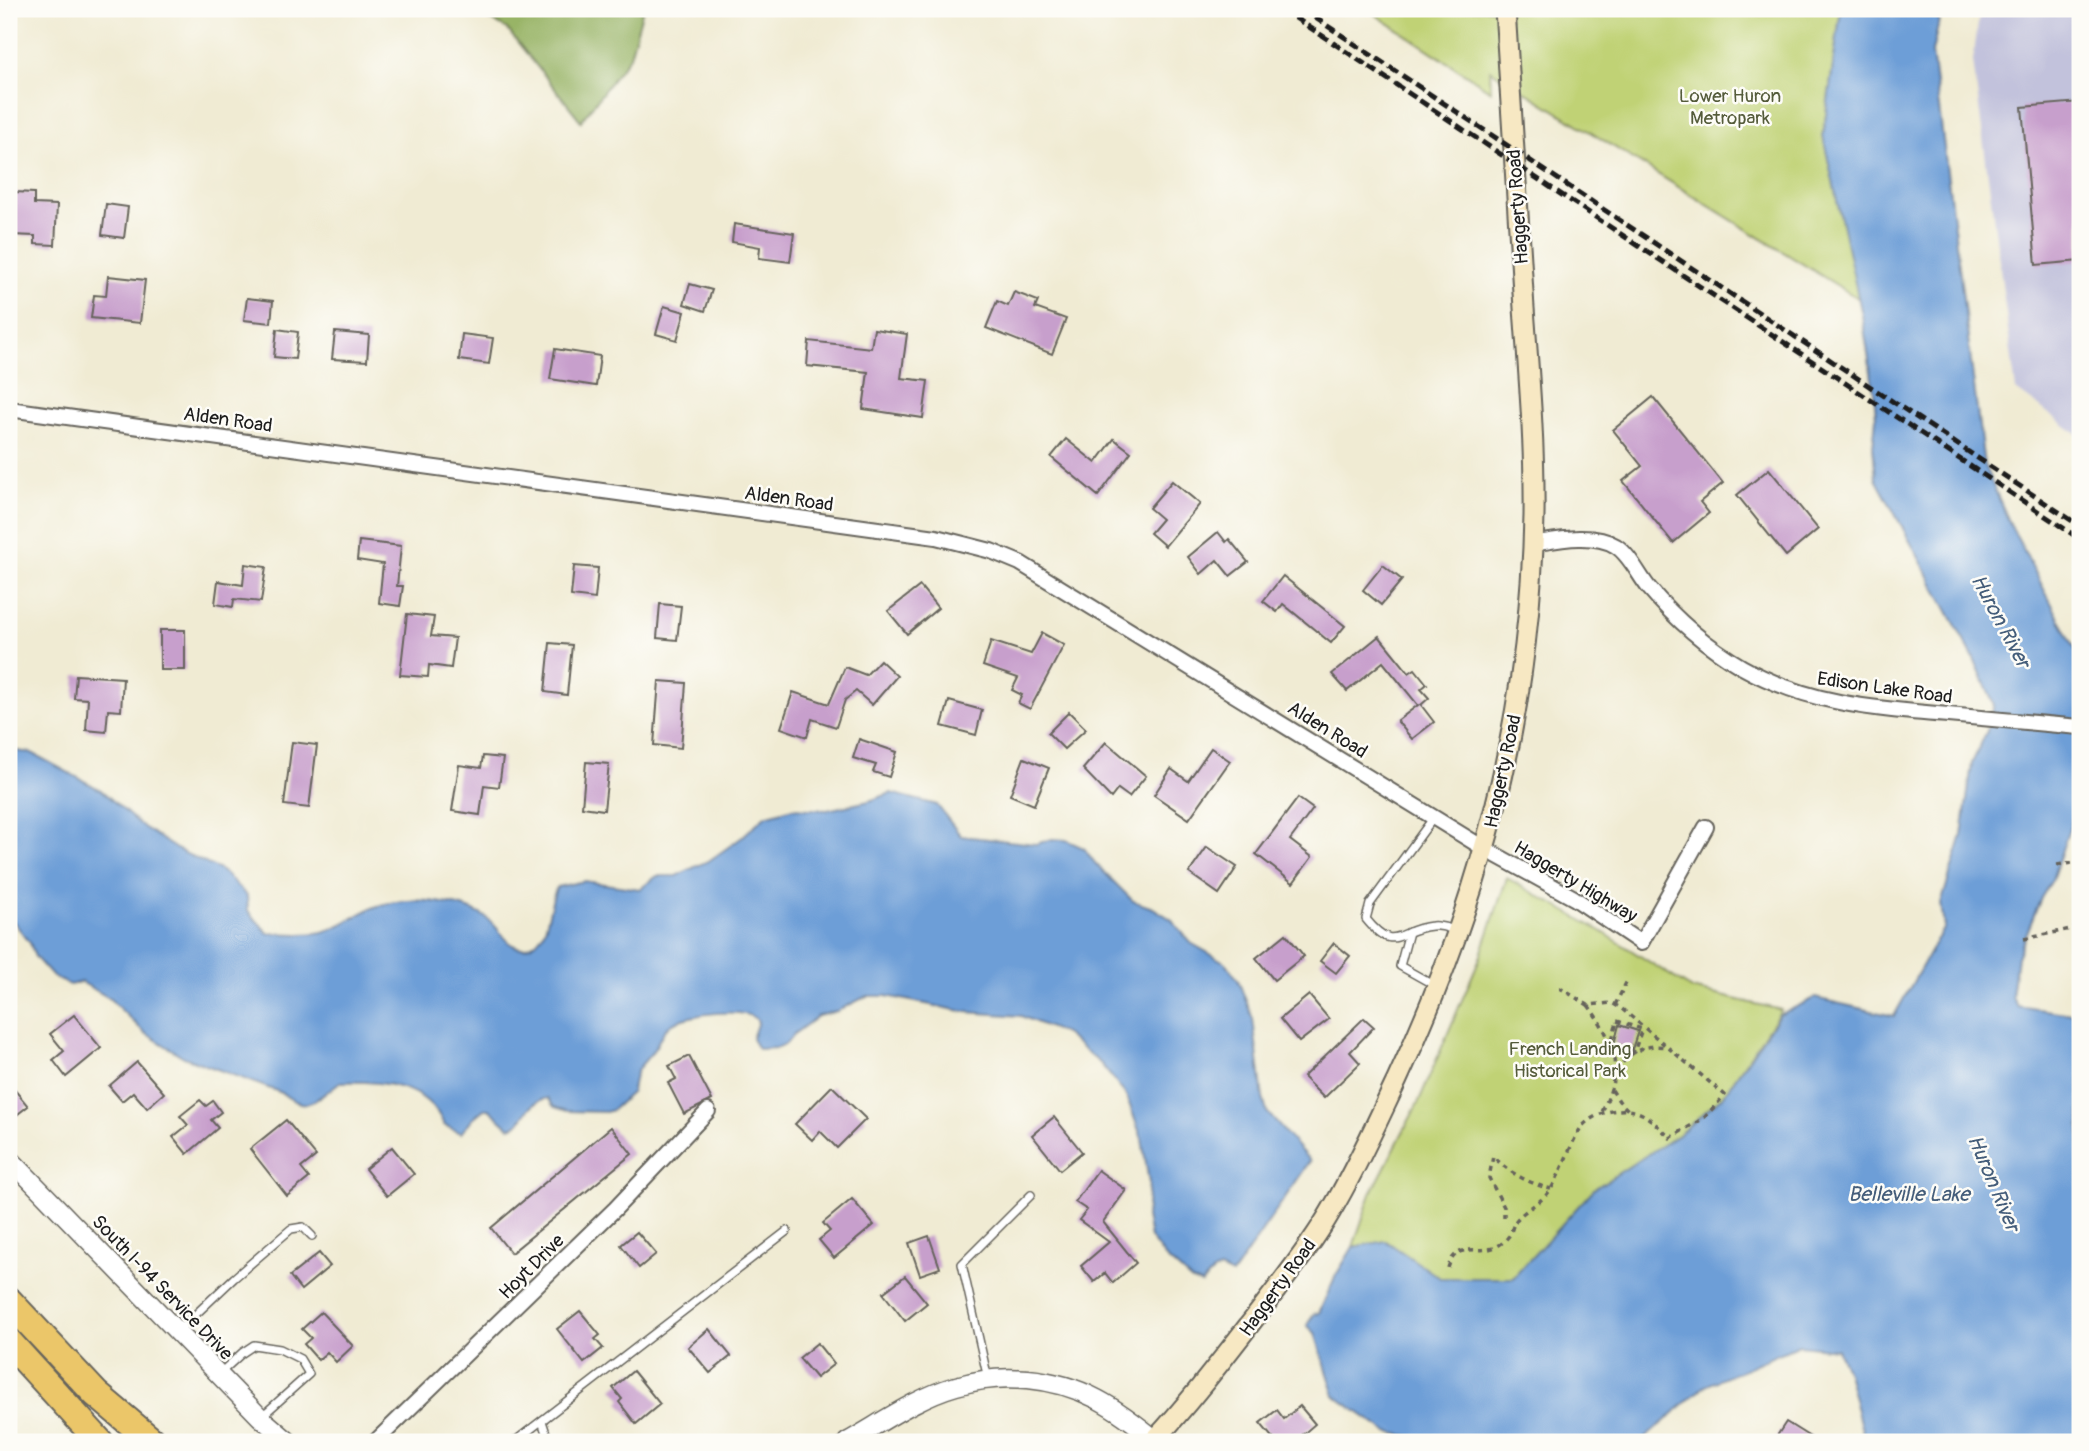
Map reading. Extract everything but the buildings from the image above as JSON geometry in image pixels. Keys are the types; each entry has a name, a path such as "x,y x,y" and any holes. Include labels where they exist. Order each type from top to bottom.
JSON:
{"highway":[{"path":"9,1301 96,1394 153,1442"},
{"path":"9,1342 100,1442"}],"main road":[{"name":"Haggerty Road","path":"1155,1441 1209,1378 1279,1286 1330,1214 1367,1144 1438,987 1459,931 1485,849 1504,773 1525,651 1534,514 1531,417 1505,9"}],"street":[{"name":"Alden Road","path":"9,409 965,542 1020,563 1485,849"},
{"name":"Edison Lake Road","path":"1532,544 1580,539 1617,547 1673,616 1709,645 1742,667 1816,698 1894,710 2080,727"},
{"name":"Haggerty Highway","path":"1485,849 1574,898 1641,943 1706,827"},
{"name":"Hoyt Drive","path":"375,1442 586,1238 708,1111"},
{"name":"South I-94 Service Drive","path":"9,1158 218,1375 289,1442"},
{"path":"846,1442 917,1403 955,1386 988,1380 1045,1380 1097,1399 1155,1441"}],"lane":[{"path":"1434,817 1370,904 1366,919 1383,936 1392,939 1433,926 1459,931"},
{"path":"1409,932 1399,966 1438,987"},
{"path":"988,1380 962,1264 1031,1195"},
{"path":"178,1332 291,1228 303,1227 312,1236"},
{"path":"514,1442 787,1231"},
{"path":"218,1375 254,1345 280,1349 300,1359 309,1374 260,1417"},
{"path":"542,1420 549,1442"}],"path":[{"path":"2076,808 2080,822"},
{"path":"2057,865 2080,862"},
{"path":"2024,939 2080,927"},
{"path":"1615,1005 1627,981"},
{"path":"1560,988 1588,1005 1606,1029 1616,1073"},
{"path":"1448,1269 1451,1257 1458,1251 1483,1251 1502,1244 1510,1235 1514,1223 1551,1189 1565,1165 1580,1128 1602,1113 1639,1112 1670,1138 1704,1118 1725,1095 1612,1003 1588,1005"},
{"path":"1611,1044 1617,1021 1642,1029 1634,1052"},
{"path":"1611,1044 1634,1052"},
{"path":"1602,1113 1623,1060 1645,1047 1668,1047"},
{"path":"1612,1090 1629,1111"},
{"path":"1504,1218 1504,1207 1489,1178 1493,1156 1502,1166 1531,1184 1551,1189"}],"shaded area":[{"path":"1980,9 2080,9 2080,436 2016,390 1973,61"}],"green space":[{"path":"471,9 643,9 630,56 581,121 507,29"},
{"name":"Lower Huron Metropark","path":"1367,9 1841,9 1823,136 1859,299 1490,70 1491,91"},
{"name":"French Landing Historical Park","path":"1507,878 1601,931 1692,989 1781,1010 1722,1097 1678,1135 1594,1189 1513,1278 1440,1278 1386,1241 1353,1247 1371,1194 1419,1101 1479,960"}],"water":[{"name":"Belleville Lake","path":"1841,9 1942,9 1932,52 1984,465 2011,526 2080,658 2080,776 2076,808 2052,880 2041,898 2017,957 2012,997 2017,1006 2080,1015 2080,1442 1865,1442 1847,1372 1837,1349 1799,1345 1703,1387 1641,1442 1499,1442 1485,1436 1440,1442 1387,1432 1335,1396 1315,1333 1307,1325 1314,1314 1319,1313 1335,1277 1353,1247 1386,1241 1440,1278 1513,1278 1594,1189 1678,1135 1722,1097 1779,1015 1815,998 1894,1016 1944,927 1941,904 1962,835 1972,763 1987,731 1994,705 1974,659 1876,479 1873,446 1876,418 1874,392 1862,315 1823,136"},
{"path":"9,750 32,753 101,790 139,824 176,849 222,871 247,896 248,911 268,933 322,932 381,905 429,901 470,909 490,921 511,944 527,947 535,943 544,930 557,887 584,881 640,889 657,876 676,876 710,860 741,838 765,816 793,808 827,810 891,793 937,805 961,836 1036,844 1052,839 1066,840 1084,848 1095,863 1133,901 1153,908 1171,919 1191,943 1226,963 1238,980 1253,1019 1267,1112 1310,1161 1232,1275 1220,1269 1214,1271 1201,1284 1192,1281 1165,1257 1150,1238 1146,1217 1149,1183 1142,1139 1126,1095 1101,1064 1065,1034 1021,1016 966,1012 886,996 867,996 837,1011 818,1016 794,1034 786,1044 777,1048 758,1049 752,1039 758,1021 751,1016 716,1013 679,1020 666,1029 638,1070 632,1092 606,1112 567,1111 554,1107 548,1098 533,1104 519,1123 509,1127 489,1109 484,1109 461,1133 444,1125 426,1100 400,1087 386,1084 340,1082 312,1102 299,1103 282,1093 184,1057 145,1033 109,998 81,982 70,985 53,977 35,957 30,943 9,916"}],"railway":[{"path":"1282,9 2080,539"},
{"path":"1302,9 2080,526"}],"water label":[{"name":"Huron River","path":"2001,621"},
{"name":"Huron River","path":"1994,1183"}]}
